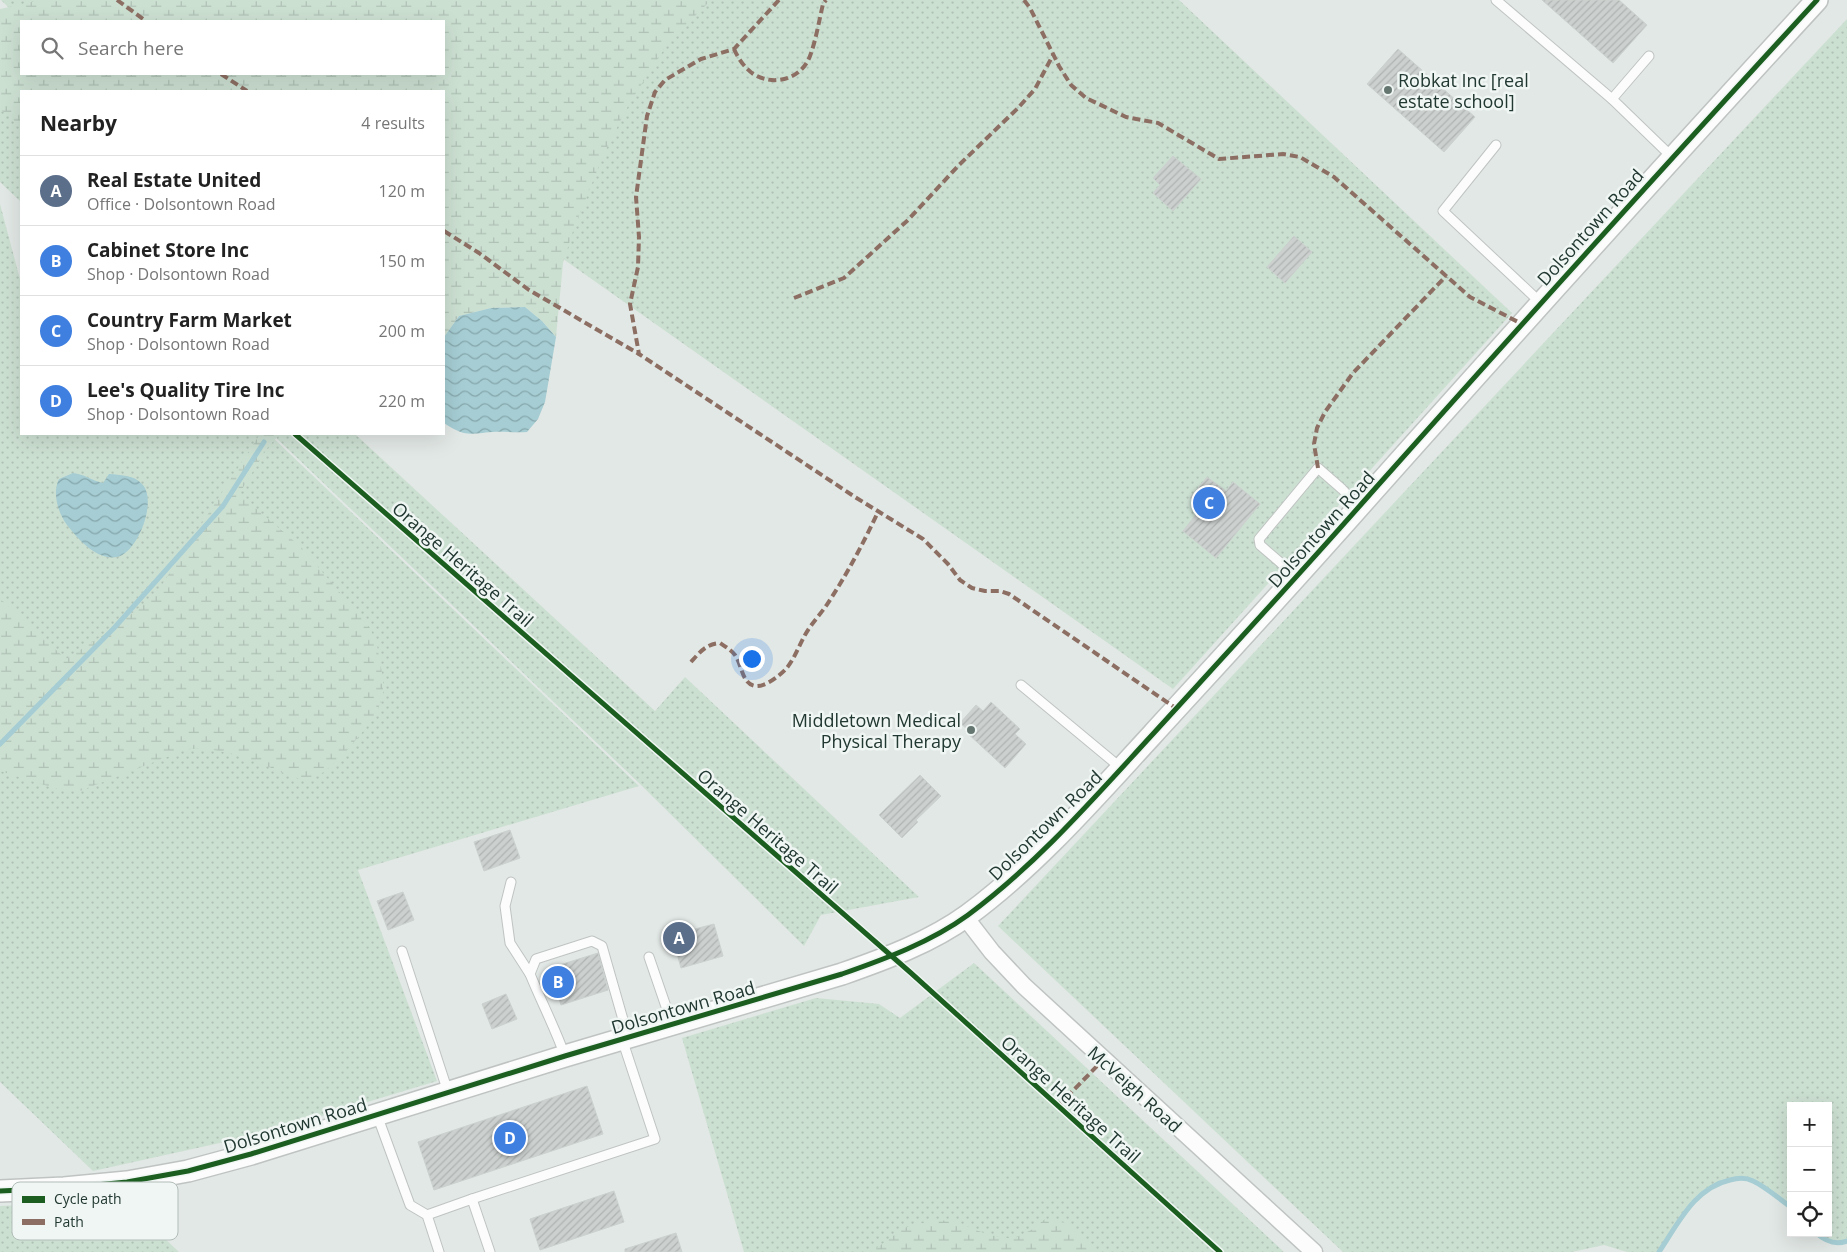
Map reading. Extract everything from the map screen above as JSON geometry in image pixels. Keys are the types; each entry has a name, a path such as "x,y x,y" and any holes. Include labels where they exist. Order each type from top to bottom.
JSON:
{"street":[{"name":"Dolsontown Road","path":"115,1182 158,1177 251,1154 565,1056 842,974 874,963 921,942 965,917 1035,859 1122,769 1297,577 1672,157 1817,0"},
{"name":"McVeigh Road","path":"965,917 992,952 1024,986 1314,1252"}],"lane":[{"path":"1496,0 1612,99 1672,157"},
{"path":"1612,99 1649,56"},
{"path":"1496,146 1443,211 1541,303"},
{"path":"1297,577 1260,545 1260,539 1318,468 1359,507"},
{"path":"1021,685 1122,769"},
{"path":"511,882 505,906 510,943 530,974 565,1056"},
{"path":"427,1215 655,1140 625,1038 602,946 592,941 536,959 530,974"},
{"path":"402,951 448,1092"},
{"path":"649,957 672,1025"},
{"path":"377,1115 410,1205 427,1215 439,1252"},
{"path":"472,1199 490,1252"}],"green space":[{"path":"1,0 1179,0 1512,313 1173,689 445,176 445,90 110,90 445,75 445,20 21,20"},
{"path":"41,0 711,0 668,43 629,104 604,153 573,231 563,263 556,337 542,321 525,307 491,308 459,316 445,336 445,90 20,90 20,125 0,109 0,9"},
{"path":"1847,19 1847,1241 1831,1242 1822,1237 1832,1237 1832,1102 1787,1102 1787,1204 1763,1186 1744,1178 1717,1184 1706,1191 1688,1208 1659,1252 1627,1252 1604,1245 1572,1252 1343,1252 998,926"},
{"path":"0,90 20,114 20,201 0,182"},
{"path":"0,204 20,279 20,435 270,435 639,786 358,870 437,1081 265,1133 93,1171 0,1082"},
{"path":"259,435 279,435 268,447 239,494 301,547 370,628 377,645 383,679 383,696 375,717 344,754 324,772 305,781 245,758 214,750 199,749 185,750 80,791 57,789 0,771 0,599 66,659 111,630 156,594"},
{"path":"273,435 356,435 655,711 685,677 919,897 821,915 804,946 640,784"},
{"path":"974,963 1284,1252 744,1252 682,1038 816,998 879,1004 900,1018"},
{"path":"12,1205 12,1240 166,1240 179,1252 0,1252 0,1206"},
{"path":"1045,1219 1065,1223 1099,1252 871,1252 904,1228 934,1220 953,1221 989,1235 1013,1239 1033,1229"}],"water":[{"path":"525,307 542,321 556,337 545,402 538,419 527,432 467,434 457,431 445,424 445,336 459,316 491,308"},
{"path":"73,473 103,483 109,474 126,476 138,480 146,490 148,500 144,524 139,536 125,553 117,557 102,556 89,548 71,531 59,509 56,490 59,479"}],"building":[{"path":"1542,0 1619,0 1647,25 1613,63"},
{"path":"1398,49 1475,117 1444,152 1367,84"},
{"path":"1173,156 1201,179 1173,211 1153,193 1160,185 1153,178"},
{"path":"1294,236 1312,252 1285,283 1267,267"},
{"path":"1207,477 1226,491 1233,482 1260,504 1216,558 1183,531 1201,508 1190,498"},
{"path":"991,702 1020,729 1015,734 1026,744 1005,768 965,731 967,729 960,723 976,705 983,711"},
{"path":"920,775 941,796 916,820 918,822 902,838 879,815"},
{"path":"510,830 520,858 484,871 474,842"},
{"path":"403,892 414,920 388,930 377,901"},
{"path":"714,924 723,956 681,968 672,935"},
{"path":"598,953 608,990 561,1005 550,968"},
{"path":"506,994 517,1019 492,1029 482,1004"},
{"path":"587,1086 603,1134 434,1190 418,1142"},
{"path":"614,1191 624,1222 540,1250 530,1219"},
{"path":"676,1233 682,1252 625,1252 625,1249"}],"waterway":[{"path":"0,744 115,627 223,506 264,442"},
{"path":"1659,1252 1688,1208 1706,1191 1717,1184 1744,1178 1763,1186 1787,1204"},
{"path":"1822,1237 1831,1242 1847,1241"}],"marked path":[{"path":"117,0 145,20"},
{"path":"779,0 734,49 701,59 665,80 655,92 647,116 636,197 639,237 638,267 630,304 639,354 855,497 923,539 948,564 960,580 972,588 985,591 1000,591 1009,594 1177,709"},
{"path":"734,49 746,68 760,77 768,80 777,80 793,76 806,64 810,56 823,4 826,0"},
{"path":"1024,0 1071,85 1086,98 1126,117 1158,123 1219,159 1283,154 1300,157 1334,177 1470,297 1522,324"},
{"path":"794,298 844,278 908,220 959,165 1035,89 1053,55"},
{"path":"223,75 245,90"},
{"path":"445,232 479,253 529,290 639,354"},
{"path":"1318,468 1314,444 1317,428 1325,412 1353,373 1446,276"},
{"path":"691,662 707,647 720,643 735,655 747,682 751,685 763,685 779,676 789,665 807,632 840,583 878,512"},
{"path":"1058,1106 1103,1060"}],"cycle path":[{"path":"127,1182 188,1171 251,1154 565,1056 842,974 907,949 954,925 1018,874 1064,830 1290,584 1482,368 1817,0"},
{"name":"Orange Heritage Trail","path":"296,435 911,973 1220,1252"},
{"path":"0,1191 12,1190"}],"place":[{"name":"Robkat Inc [real estate school]","path":"1388,90"},
{"name":"Country Farm Market","path":"1209,503"},
{"name":"Middletown Medical Physical Therapy","path":"971,730"},
{"name":"Real Estate United","path":"679,938"},
{"name":"Cabinet Store Inc","path":"558,982"},
{"name":"Lee's Quality Tire Inc","path":"510,1138"}]}
